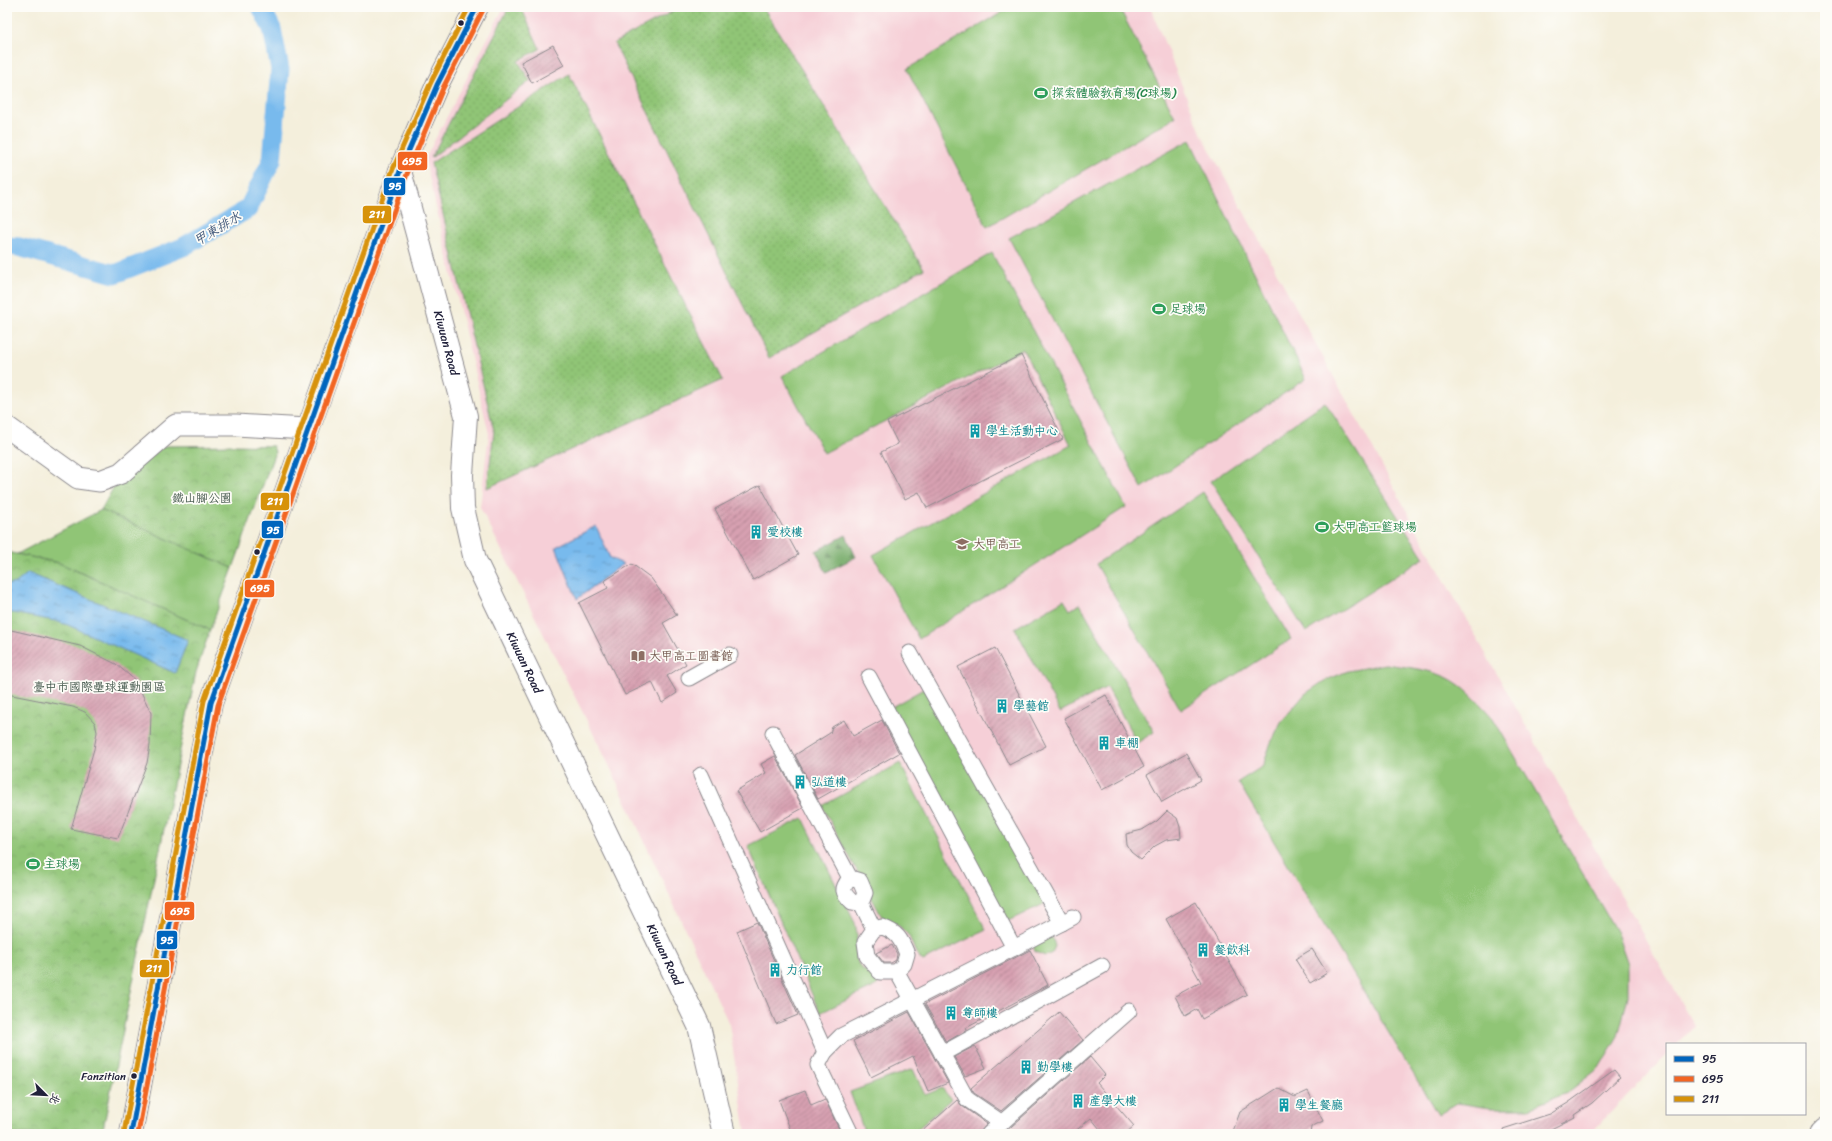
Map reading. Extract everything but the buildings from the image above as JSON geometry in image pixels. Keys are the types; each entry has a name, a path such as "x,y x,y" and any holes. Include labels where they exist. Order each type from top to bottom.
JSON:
{"street":[{"path":"132,1134 211,703 307,429 400,171 437,85 477,7"},
{"name":"Kiwuan Road","path":"400,171 466,416 462,475 462,508 475,560 699,1026 724,1134"},
{"path":"7,427 78,478 100,481 121,473 176,426 236,425 307,429"},
{"path":"851,1134 818,1065 825,1052 841,1036 1068,920 910,653"},
{"path":"689,678 730,655"},
{"path":"869,677 1014,948"},
{"path":"773,733 850,878 860,880 865,893 861,902 874,929"},
{"path":"701,775 825,1052"},
{"path":"882,927 896,934 908,954 904,964 897,972 880,972 867,956 865,942 874,929 882,927"},
{"path":"942,1054 1102,966"},
{"path":"897,972 967,1099 1002,1123"},
{"path":"989,1134 1129,1011"},
{"path":"1820,1134 1825,1129"}],"shaded area":[{"name":"大甲高工","path":"504,7 1150,7 1202,135 1445,581 1694,1026 1677,1043 1666,1043 1666,1055 1590,1134 746,1134 729,1024 609,765 480,507 489,434 425,159"}],"green space":[{"path":"509,7 521,7 540,49 518,61 530,81 431,158"},
{"path":"681,7 763,7 924,269 769,358 614,43"},
{"name":"探索體驗教育場(C球場)","path":"1011,7 1119,7 1175,117 987,227 907,69"},
{"path":"569,74 723,380 487,488 494,431 431,163"},
{"name":"足球場","path":"1190,140 1306,379 1142,488 1009,238"},
{"path":"992,253 1126,507 919,639 873,555 1071,445 1023,349 824,453 782,376"},
{"name":"大甲高工籃球場","path":"1325,402 1424,558 1306,632 1211,481"},
{"name":"鐵山腳公園","path":"165,446 273,446 275,452 233,568 101,510 117,481"},
{"path":"1203,492 1291,639 1181,710 1096,564"},
{"path":"101,510 233,568 210,630 59,563 17,554"},
{"path":"846,535 856,557 826,572 816,551"},
{"name":"臺中市國際壘球運動園區","path":"7,552 59,563 210,630 196,672 102,1134 7,1134"},
{"path":"1064,600 1070,610 1080,604 1154,732 1137,743 1107,687 1060,712 1015,628"},
{"path":"1385,664 1424,670 1453,680 1477,701 1493,718 1617,933 1628,964 1628,997 1618,1036 1599,1068 1567,1093 1528,1108 1490,1108 1457,1103 1438,1115 1238,782 1263,766 1270,745 1281,722 1305,694 1324,681 1348,671"},
{"path":"927,687 1046,903 1006,922 888,709"},
{"path":"900,763 986,930 923,961 915,952 908,935 896,924 882,917 822,806"},
{"path":"803,818 855,923 857,934 856,953 858,963 865,970 871,972 878,985 820,1013 748,846"},
{"path":"1052,936 1055,946 1052,953 1045,956 1035,952 1033,945"},
{"path":"913,1069 925,1095 942,1088 951,1099 912,1134 865,1134 850,1092"}],"water":[{"path":"596,526 610,558 623,564 577,599 556,547"},
{"path":"28,573 188,640 175,673 68,625 55,621 7,612 7,585 16,583"}],"waterway":[{"name":"甲東排水","path":"7,246 19,247 115,274 183,247 248,209 272,160 280,69 272,29 261,7"}],"transit line":[{"name":"211","path":"124,1133 204,701 393,169 431,82 469,7"},
{"name":"95","path":"131,1134 211,703 400,171 437,85 477,7"},
{"name":"695","path":"138,1134 218,705 407,174 443,88 483,10"}],"place":[{"name":"探索體驗教育場(C球場)","path":"1041,93"},
{"name":"足球場","path":"1159,309"},
{"name":"學生活動中心","path":"975,431"},
{"name":"大甲高工籃球場","path":"1322,527"},
{"name":"愛校樓","path":"756,532"},
{"name":"大甲高工","path":"962,544"},
{"name":"大甲高工圖書館","path":"638,656"},
{"name":"學藝館","path":"1002,706"},
{"name":"車棚","path":"1104,743"},
{"name":"弘道樓","path":"800,782"},
{"name":"主球場","path":"33,864"},
{"name":"餐飲科","path":"1203,950"},
{"name":"力行館","path":"775,970"},
{"name":"尊師樓","path":"951,1013"},
{"name":"勤學樓","path":"1026,1067"},
{"name":"Fanzitian","path":"134,1076"},
{"name":"產學大樓","path":"1078,1101"},
{"name":"學生餐廳","path":"1284,1105"}]}
